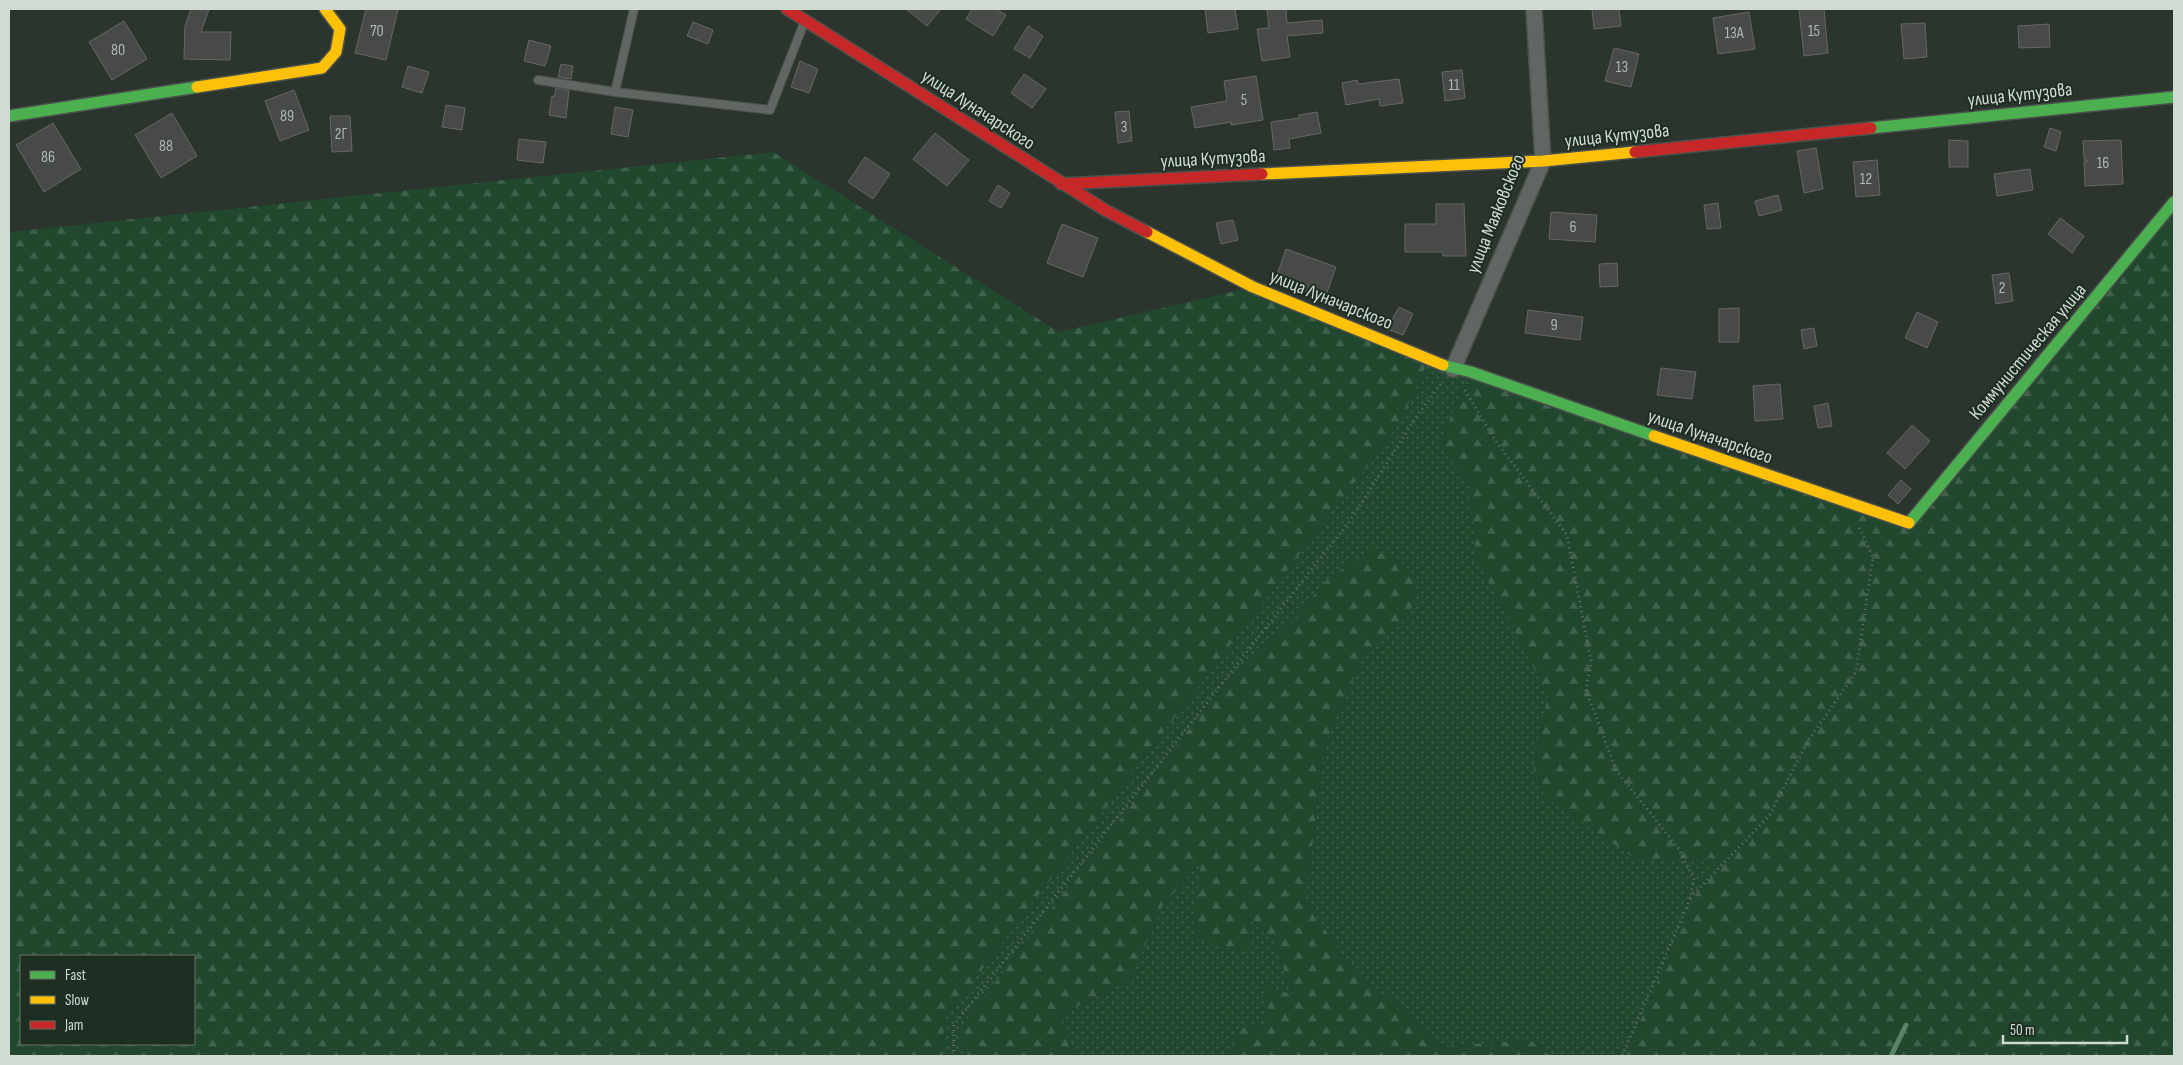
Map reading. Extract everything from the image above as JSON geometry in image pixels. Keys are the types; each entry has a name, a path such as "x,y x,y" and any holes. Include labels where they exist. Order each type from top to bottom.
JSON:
{"street":[{"path":"9,116 322,68 336,52 340,29 325,9"},
{"name":"улица Луначарского","path":"787,9 1061,184 1106,210 1253,287 1453,369 1470,372 1908,524"},
{"name":"улица Маяковского","path":"1453,369 1543,161 1534,9"},
{"name":"улица Кутузова","path":"1061,184 1543,161 2174,97"},
{"name":"Коммунистическая улица","path":"1908,524 2174,202"}],"lane":[{"path":"615,92 634,9"},
{"path":"538,80 615,92 770,110 805,20"}],"path":[{"path":"954,1056 954,1025 1352,518 1416,417 1453,369 1496,440 1567,535 1592,662 1586,690 1616,770 1678,848 1694,879 1690,899 1622,1056"},
{"path":"1690,899 1769,816 1808,741 1856,672 1873,557 1847,503"}],"green space":[{"path":"773,152 1059,332 1253,287 1429,359 1399,424 944,1019 943,1056 9,1056 9,232"},
{"path":"2174,202 2174,1056 1625,1056 1712,858 1636,859 1544,796 1533,766 1548,695 1476,558 1470,483 1438,445 1471,372 1908,524"},
{"path":"1429,359 1471,372 1438,445 1470,483 1476,558 1549,695 1533,766 1636,859 1713,858 1625,1056 1551,1056 1529,1040 1446,1046 1431,1037 1396,1003 1355,974 1305,900 1325,744 1364,654 1410,616 1417,578 1394,555 1323,583 1296,620 1229,677 962,1026 963,1056 943,1056 944,1019 1399,424"},
{"path":"1368,551 1394,555 1417,578 1410,616 1364,654 1325,744 1305,900 1355,974 1396,1003 1432,1038 1446,1046 1529,1040 1551,1056 1229,1056 1239,1028 1268,1024 1264,986 1294,995 1273,942 1251,919 1247,954 1194,937 1201,861 1162,907 1130,979 1059,1016 1075,1056 963,1056 962,1026 1229,677 1296,620 1323,583"},
{"path":"1202,860 1250,919 1273,942 1294,996 1268,1024 1239,1028 1229,1056 1075,1056 1059,1017 1130,979 1162,907"}],"building":[{"path":"191,9 209,9 201,32 231,32 230,60 184,59 185,26"},
{"path":"366,9 398,9 386,60 355,53"},
{"path":"906,9 941,9 927,26"},
{"path":"972,9 996,9 1006,15 993,36 966,19"},
{"path":"1205,9 1235,9 1238,29 1208,33"},
{"path":"1267,9 1286,9 1287,23 1322,20 1323,33 1287,36 1290,57 1262,61 1257,29 1269,28"},
{"path":"1592,9 1619,9 1621,26 1594,29"},
{"path":"1799,9 1824,9 1828,53 1804,56"},
{"path":"1749,12 1755,49 1718,54 1713,18"},
{"path":"124,21 147,59 112,80 89,42"},
{"path":"693,22 713,30 708,44 687,36"},
{"path":"1925,23 1927,57 1904,59 1901,24"},
{"path":"2049,24 2050,47 2019,48 2018,26"},
{"path":"1028,26 1043,36 1030,58 1014,49"},
{"path":"529,40 551,46 545,66 524,61"},
{"path":"1614,48 1639,54 1631,87 1605,81"},
{"path":"800,61 818,69 809,93 791,87"},
{"path":"561,64 573,66 571,79 558,77"},
{"path":"408,66 429,72 422,93 402,87"},
{"path":"1462,70 1465,98 1445,101 1442,72"},
{"path":"1024,74 1046,89 1032,108 1011,93"},
{"path":"1256,76 1263,120 1231,125 1231,122 1195,128 1191,107 1227,101 1224,81"},
{"path":"1399,79 1403,103 1380,106 1379,99 1346,105 1342,83 1357,80 1358,84"},
{"path":"556,88 569,90 566,118 549,115 552,96 554,97"},
{"path":"294,90 309,130 280,141 265,101"},
{"path":"446,105 465,108 462,130 442,127"},
{"path":"615,107 633,110 628,137 611,134"},
{"path":"1129,111 1132,141 1118,143 1115,112"},
{"path":"1317,112 1321,133 1289,139 1290,148 1274,150 1271,122 1299,118 1299,115"},
{"path":"172,113 197,156 161,178 135,135"},
{"path":"330,116 350,116 352,151 332,152"},
{"path":"53,123 81,169 44,192 16,145"},
{"path":"2050,128 2061,132 2056,151 2044,147"},
{"path":"935,133 969,160 947,186 913,159"},
{"path":"519,139 546,142 543,163 517,160"},
{"path":"1949,140 1968,141 1968,167 1949,167"},
{"path":"2121,140 2123,184 2085,186 2084,161 2088,161 2084,159 2083,141"},
{"path":"1816,148 1823,189 1804,193 1797,151"},
{"path":"865,157 890,174 873,199 848,182"},
{"path":"1877,160 1880,195 1856,197 1853,162"},
{"path":"2030,169 2033,190 1997,196 1994,174"},
{"path":"998,185 1010,193 1001,208 989,201"},
{"path":"1778,195 1782,210 1759,216 1755,201"},
{"path":"1718,203 1721,228 1707,229 1704,205"},
{"path":"1436,204 1464,204 1466,256 1443,256 1443,252 1405,252 1405,224 1436,224"},
{"path":"1551,212 1597,215 1595,242 1549,239"},
{"path":"2060,218 2084,236 2072,253 2048,234"},
{"path":"1233,220 1238,240 1221,244 1216,223"},
{"path":"1062,224 1098,238 1083,277 1047,263"},
{"path":"1286,249 1336,267 1325,298 1275,280"},
{"path":"1617,263 1618,286 1600,287 1599,264"},
{"path":"2009,273 2013,301 1996,304 1992,275"},
{"path":"1399,307 1413,314 1403,335 1387,329"},
{"path":"1739,308 1739,342 1719,342 1719,309"},
{"path":"1528,310 1583,317 1580,340 1525,333"},
{"path":"1917,312 1938,322 1927,348 1905,338"},
{"path":"1814,328 1817,346 1804,349 1801,330"},
{"path":"1661,368 1696,372 1692,399 1657,395"},
{"path":"1780,384 1783,419 1755,421 1753,386"},
{"path":"1828,403 1832,426 1818,428 1814,406"},
{"path":"1912,425 1930,441 1905,469 1887,453"},
{"path":"1901,480 1911,489 1898,504 1888,495"}],"waterway":[{"path":"1891,1056 1906,1025"}],"traffic: fast":[{"path":"9,116 197,87"},
{"path":"1871,128 2174,97"},
{"path":"1909,523 2174,202"},
{"path":"1443,365 1471,372 1654,436"}],"traffic: slow":[{"path":"197,87 322,68 336,52 340,29 325,9"},
{"path":"1262,174 1543,161 1635,152"},
{"path":"1147,232 1253,287 1443,365"},
{"path":"1654,436 1909,523"}],"traffic: jam":[{"path":"787,9 1105,210 1147,232"},
{"path":"1635,152 1871,128"},
{"path":"1061,184 1262,174"}]}
